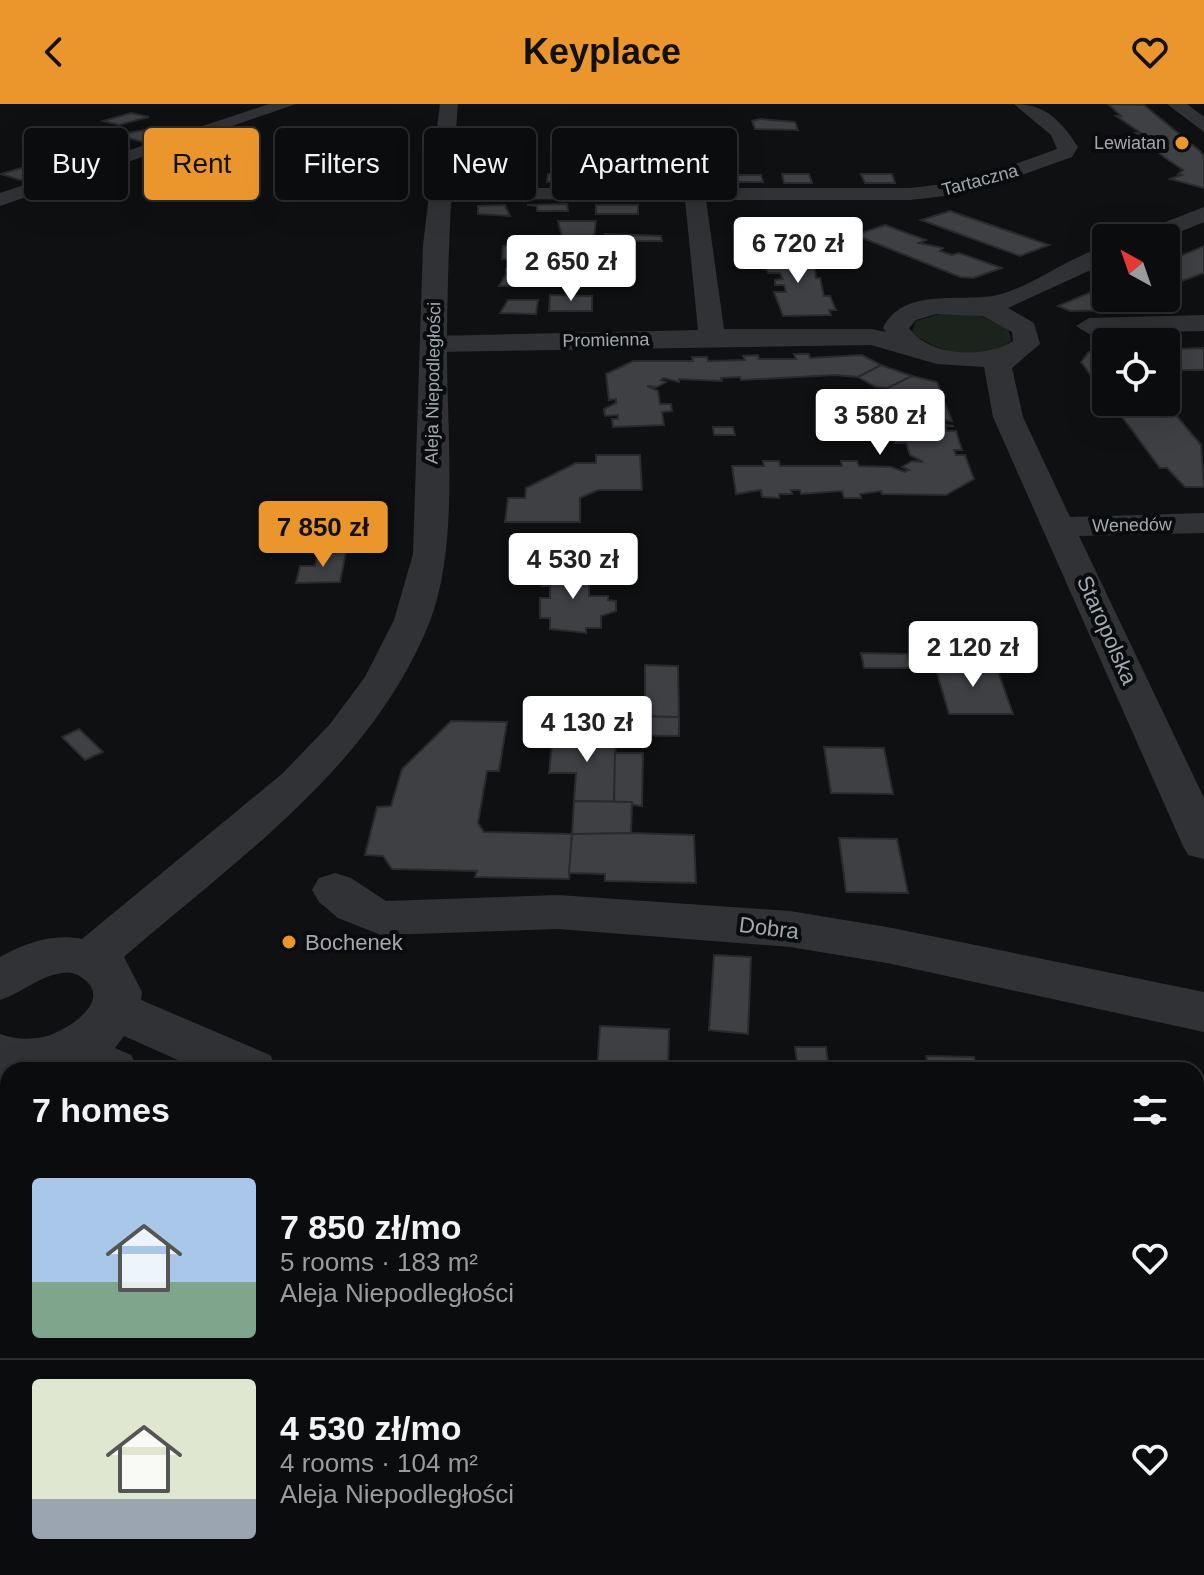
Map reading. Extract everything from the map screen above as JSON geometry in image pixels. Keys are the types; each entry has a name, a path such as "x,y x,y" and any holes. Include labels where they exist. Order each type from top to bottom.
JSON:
{"street":[{"path":"0,200 287,104"},
{"name":"Aleja Niepodległości","path":"446,128 449,104"},
{"name":"Tartaczna","path":"737,194 910,194 971,187 1065,153 1068,147 1064,137 1023,104"},
{"path":"1176,104 1204,126"},
{"name":"Aleja Niepodległości","path":"91,958 241,835 308,773 365,705 397,655 416,614 430,554 439,200"},
{"path":"696,200 712,338"},
{"path":"1180,224 1203,215"},
{"path":"962,306 995,304 1092,260"},
{"path":"900,319 897,332 923,350 973,359 1009,355 1027,344 1023,309 1050,280"},
{"path":"962,306 1000,314 1025,329"},
{"name":"Promienna","path":"779,336 872,326 925,308 962,306"},
{"path":"1089,326 1204,323"},
{"name":"Promienna","path":"434,344 779,336 871,337 923,350"},
{"name":"Staropolska","path":"923,350 964,370 1008,417"},
{"name":"Staropolska","path":"1009,355 998,367 1008,417 1204,844"},
{"name":"Wenedów","path":"1060,527 1204,523"},
{"name":"Dobra","path":"335,890 354,906 381,918 558,912 790,929 887,945 1204,1012"},
{"path":"0,981 30,962 52,956 91,958 106,966 115,978 118,993 114,1010 88,1040 91,1060 24,1060 0,1055"},
{"path":"114,1010 234,1062"}],"shaded area":[{"path":"943,313 981,316 1008,328 1011,340 988,353 961,353 933,345 912,332 916,321"}],"building":[{"path":"1108,104 1144,105 1200,151 1204,156 1204,188 1170,179 1182,175 1178,174 1183,170 1136,133 1141,133 1116,116 1121,116"},
{"path":"131,113 149,117 119,125 103,121"},
{"path":"752,121 795,122 798,130 755,129"},
{"path":"144,130 144,142 128,138 128,133"},
{"path":"24,167 24,179 20,180 1,174"},
{"path":"782,174 809,174 812,183 784,183"},
{"path":"861,174 892,174 895,183 865,183"},
{"path":"737,175 761,175 763,182 737,182"},
{"path":"567,204 568,211 537,211 537,206 527,205"},
{"path":"505,205 510,216 478,214 478,206"},
{"path":"596,205 638,205 638,214 596,214"},
{"path":"950,211 1049,245 1020,256 921,220"},
{"path":"558,221 596,221 594,237 562,237"},
{"path":"885,225 926,240 919,243 943,248 940,251 952,255 959,253 1002,268 973,278 960,277 855,235"},
{"path":"605,234 661,236 662,241 605,241"},
{"path":"588,245 589,258 561,258 560,246"},
{"path":"503,246 533,246 532,254 539,254 539,259 502,259"},
{"path":"1204,246 1204,273 1180,282 1180,256"},
{"path":"804,253 814,261 816,278 820,278 824,296 830,296 836,310 829,310 831,315 783,316 774,292 786,292 784,285 775,285 775,280 783,279 780,273 768,273 760,255"},
{"path":"561,258 589,258 589,266 561,267"},
{"path":"506,269 562,269 561,286 534,286 534,282 544,282 545,277 506,274"},
{"path":"506,274 545,277 544,282 534,282 534,286 499,286"},
{"path":"1092,292 1092,311 1070,311 1058,306"},
{"path":"550,295 592,296 592,311 549,311"},
{"path":"508,300 538,300 536,314 500,313"},
{"path":"1204,348 1204,370 1180,370 1180,349"},
{"path":"1092,351 1092,377 1081,362"},
{"path":"794,354 809,354 810,358 862,355 881,365 858,377 835,375 741,380 740,377 721,378 722,381 679,379 679,382 664,378 661,380 666,382 657,387 647,386 658,391 660,404 671,404 672,411 662,412 664,425 613,427 612,419 618,419 618,415 605,416 604,409 616,403 616,399 609,400 606,374 633,361 693,361 692,357 707,357 708,361 745,360 743,356 758,355 759,359 796,359"},
{"path":"881,365 912,376 888,388 876,387 858,377"},
{"path":"912,376 937,382 943,398 935,398 937,403 945,403 952,421 943,420 946,425 954,426 945,426 947,431 956,431 962,450 954,450 956,455 965,455 974,479 946,495 882,494 881,491 860,494 861,498 844,498 842,491 801,494 800,490 791,490 792,494 779,494 779,498 762,497 761,490 736,494 732,466 764,466 763,461 779,461 780,466 842,466 841,461 857,461 859,466 891,467 905,472 909,470 902,467 912,461 923,462 910,455 906,443 895,443 893,436 904,436 897,415 887,415 884,408 895,408 888,388"},
{"path":"1121,416 1177,416 1201,445 1204,487 1185,487 1167,468 1160,468"},
{"path":"713,427 733,427 735,435 714,435"},
{"path":"596,455 640,455 642,490 598,490 580,498 580,522 505,522 508,498 525,498 526,488 576,463 596,463"},
{"path":"318,552 346,552 340,582 296,583 300,566 315,566"},
{"path":"589,567 589,596 608,596 608,600 616,601 616,611 601,616 601,628 586,628 586,633 550,629 550,618 540,618 540,598 550,598 550,586 542,586 542,568"},
{"path":"861,653 907,654 911,668 864,668"},
{"path":"934,663 995,663 1013,714 949,714"},
{"path":"645,665 678,666 679,717 645,717"},
{"path":"555,715 679,717 679,736 553,734"},
{"path":"451,721 507,722 499,771 487,771 478,823 484,832 572,834 569,879 475,877 477,871 392,869 383,856 365,855 377,807 391,806 402,769"},
{"path":"79,729 103,752 85,760 62,737"},
{"path":"553,734 616,735 614,802 574,801 576,773 549,773"},
{"path":"824,747 884,748 893,794 831,793"},
{"path":"615,753 643,753 642,806 614,802"},
{"path":"574,801 632,802 631,835 572,834"},
{"path":"572,834 694,835 696,883 605,881 605,874 569,873"},
{"path":"839,838 897,839 908,893 846,892"},
{"path":"714,955 751,957 748,1034 709,1030"},
{"path":"600,1026 669,1029 668,1062 598,1062"},
{"path":"795,1047 826,1047 828,1062 797,1062"},
{"path":"926,1056 974,1057 975,1062 927,1062"}],"place":[{"name":"Lewiatan","path":"1182,143"},
{"name":"Bochenek","path":"289,942"}]}
